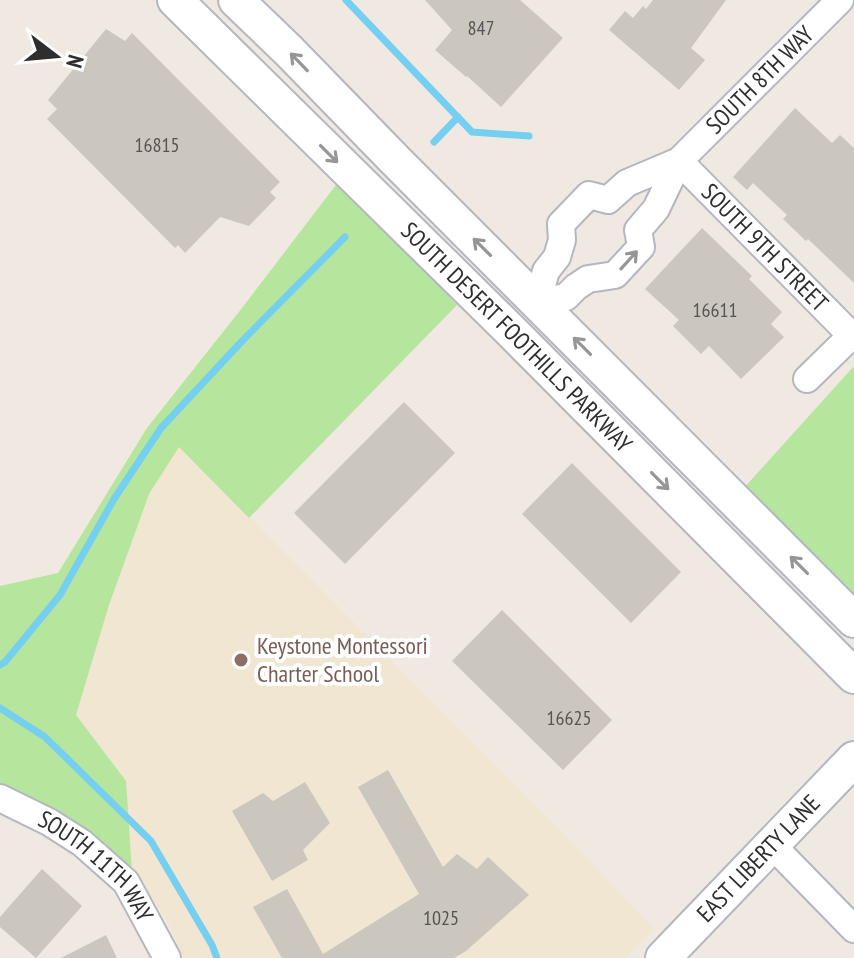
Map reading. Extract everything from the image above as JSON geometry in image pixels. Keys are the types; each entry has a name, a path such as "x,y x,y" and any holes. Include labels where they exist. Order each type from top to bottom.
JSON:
{"street":[{"name":"SOUTH DESERT FOOTHILLS PARKWAY","path":"175,0 854,676"},
{"name":"SOUTH DESERT FOOTHILLS PARKWAY","path":"236,0 854,620"},
{"name":"SOUTH 8TH WAY","path":"679,161 627,183 608,200 589,195 561,224 562,240 557,257 546,271 537,302 566,297 588,279 615,275 641,247 638,230 656,209 679,161 840,0"},
{"name":"SOUTH 9TH STREET","path":"679,161 853,334 807,379"},
{"path":"608,200 638,230"},
{"path":"562,240 599,277"},
{"name":"EAST LIBERTY LANE","path":"663,958 854,759"},
{"name":"SOUTH 11TH WAY","path":"0,798 49,822 82,843 126,882 167,958"},
{"path":"772,845 854,929"}],"shaded area":[{"name":"Keystone Montessori Charter School","path":"179,446 654,929 626,958 183,958 167,920 132,872 76,715 109,605 148,494"}],"green space":[{"path":"339,181 457,305 249,518 179,447 149,494 109,605 76,715 126,781 132,872 58,812 0,784 0,586 58,573 147,428"},
{"path":"854,366 854,598 743,489"}],"building":[{"path":"425,0 520,0 563,38 501,107 435,50 452,30"},
{"path":"653,0 726,0 691,48 705,60 679,90 609,30 625,11 633,18"},
{"path":"106,29 125,41 132,33 280,182 270,192 276,198 249,226 220,217 185,253 178,245 175,248 47,119 57,109 48,100"},
{"path":"795,108 832,143 840,135 854,148 854,283 783,219 787,215 753,183 747,190 733,177"},
{"path":"702,228 752,276 749,279 782,312 771,324 784,337 741,379 709,346 701,354 673,326 679,320 645,289"},
{"path":"404,402 455,453 345,564 294,513"},
{"path":"572,463 681,572 631,623 522,514"},
{"path":"502,610 612,720 563,770 452,661"},
{"path":"388,770 443,867 457,854 477,869 488,857 529,895 454,958 282,958 253,907 287,889 323,954 419,894 358,787"},
{"path":"305,782 330,823 303,850 308,860 272,881 232,811 263,793 273,801"},
{"path":"42,869 82,906 36,958 0,927 0,917"},
{"path":"106,935 117,958 61,958"}],"waterway":[{"path":"346,0 472,132 529,136"},
{"path":"434,142 458,117"},
{"path":"0,665 60,595 114,499 161,428 345,237"},
{"path":"0,708 45,737 151,841 217,958"}],"place":[{"name":"Keystone Montessori Charter School","path":"241,660"}]}
